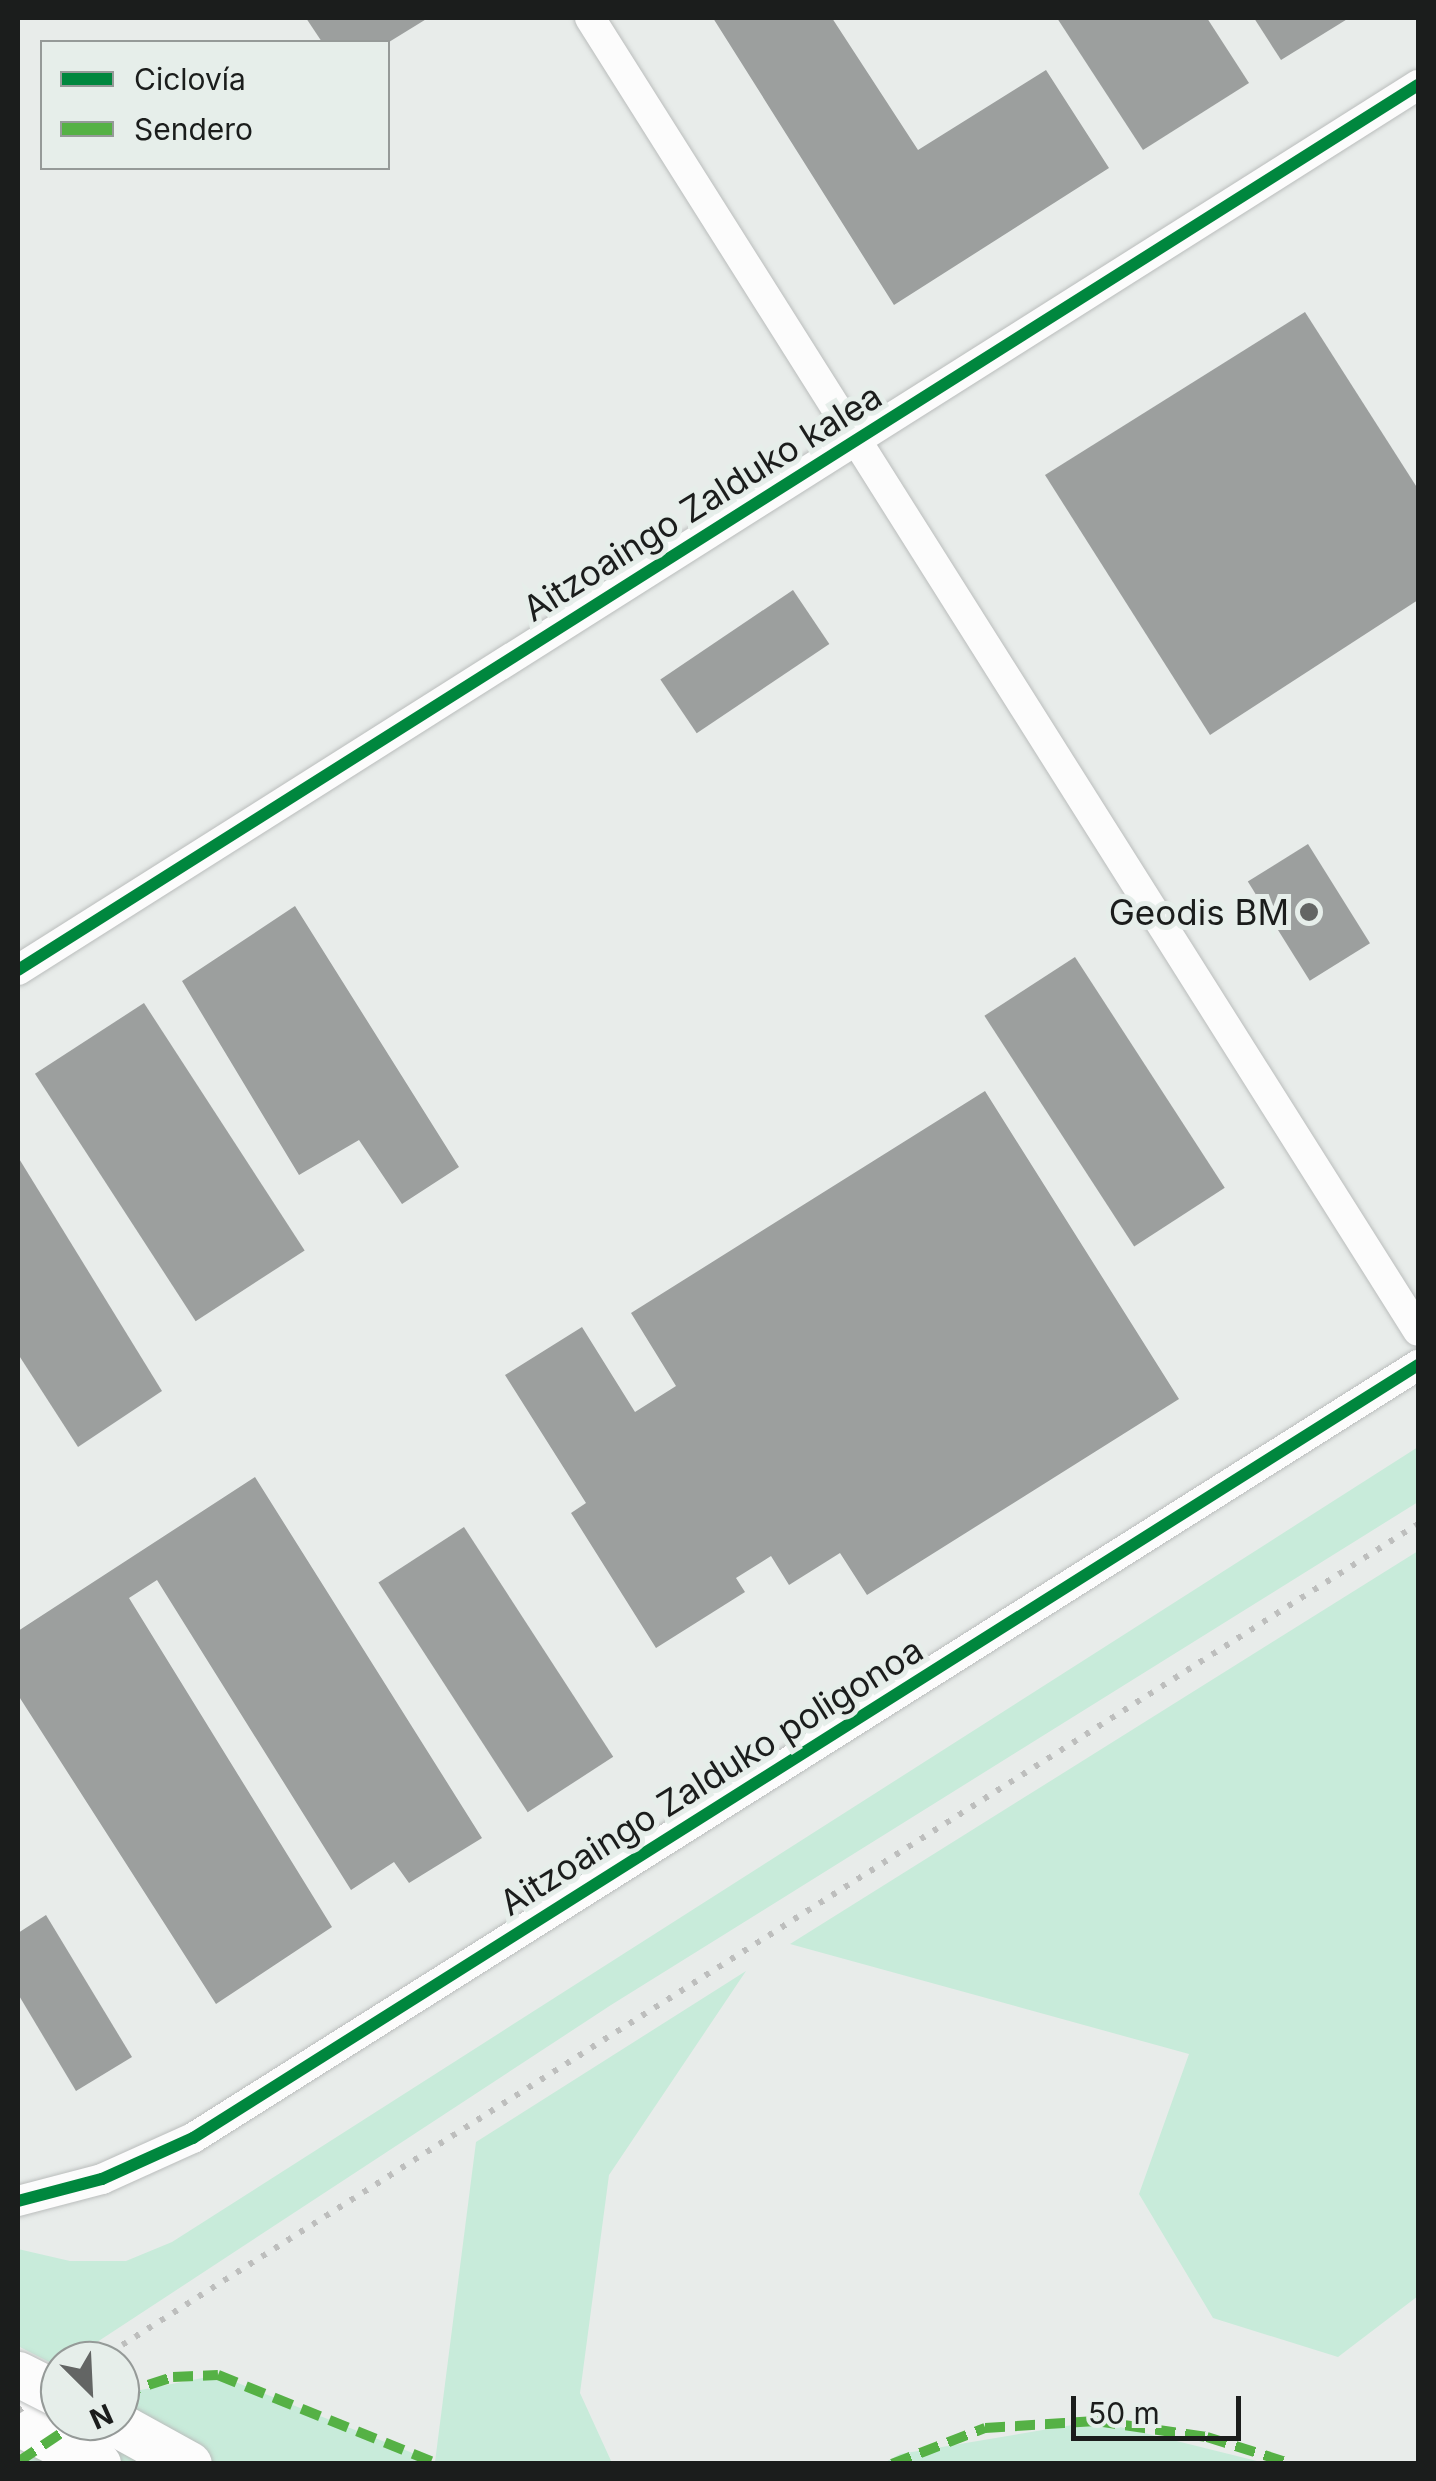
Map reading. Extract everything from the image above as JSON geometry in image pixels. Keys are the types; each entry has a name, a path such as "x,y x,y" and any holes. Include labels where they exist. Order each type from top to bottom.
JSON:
{"highway":[{"path":"18,2423 189,2464"}],"street":[{"name":"Aitzoaingo Zalduko kalea","path":"590,18 1418,1330"},
{"name":"Aitzoaingo Zalduko kalea","path":"18,970 1418,85"},
{"name":"Aitzoaingo Zalduko poligonoa","path":"18,2201 102,2179 193,2138 1418,1365"}],"green space":[{"path":"1418,1447 1418,1502 611,2005 99,2341 40,2341 40,2357 18,2346 18,2249 70,2261 126,2261 172,2242"},
{"path":"1418,1551 1418,2296 1338,2357 1213,2318 1139,2194 1189,2054 790,1944"},
{"path":"746,1971 609,2175 580,2393 612,2463 18,2464 51,2441 140,2441 140,2390 218,2375 435,2462 476,2142"},
{"path":"1096,2421 1265,2463 884,2463 900,2454"}],"building":[{"path":"306,18 428,18 390,41 321,40"},
{"path":"713,18 832,18 918,150 1046,70 1109,168 894,305"},
{"path":"1057,18 1207,18 1249,83 1143,150"},
{"path":"1254,18 1349,18 1281,60"},
{"path":"1305,312 1418,489 1418,600 1210,735 1045,475"},
{"path":"793,590 829,644 697,733 660,679"},
{"name":"Geodis BM","path":"1308,844 1370,943 1310,981 1248,882"},
{"path":"295,906 459,1167 402,1204 359,1140 299,1175 182,981"},
{"path":"1075,957 1225,1188 1134,1246 984,1016"},
{"path":"144,1003 305,1250 196,1321 35,1074"},
{"path":"985,1091 1179,1399 867,1595 840,1553 789,1585 771,1556 736,1578 745,1592 656,1648 571,1513 586,1503 505,1375 582,1327 635,1412 676,1386 631,1313"},
{"path":"18,1157 162,1391 78,1447 18,1354"},
{"path":"255,1477 482,1838 409,1883 394,1862 351,1890 157,1580 129,1598 332,1927 216,2004 18,1695 18,1631"},
{"path":"464,1527 613,1757 528,1812 378,1583"},
{"path":"46,1915 132,2057 76,2091 18,1994 18,1933"}],"railway":[{"path":"129,2341 1418,1524"},
{"path":"18,2411 40,2397"}],"marked path":[{"path":"140,2388 173,2377 218,2375 438,2464"},
{"path":"892,2464 985,2428 1096,2421 1207,2437 1292,2464"},
{"path":"18,2462 49,2441"}],"cycle path":[{"path":"18,970 1418,85"},
{"path":"18,2201 102,2179 193,2138 1418,1365"}],"place":[{"name":"Geodis BM","path":"1309,912"}]}
